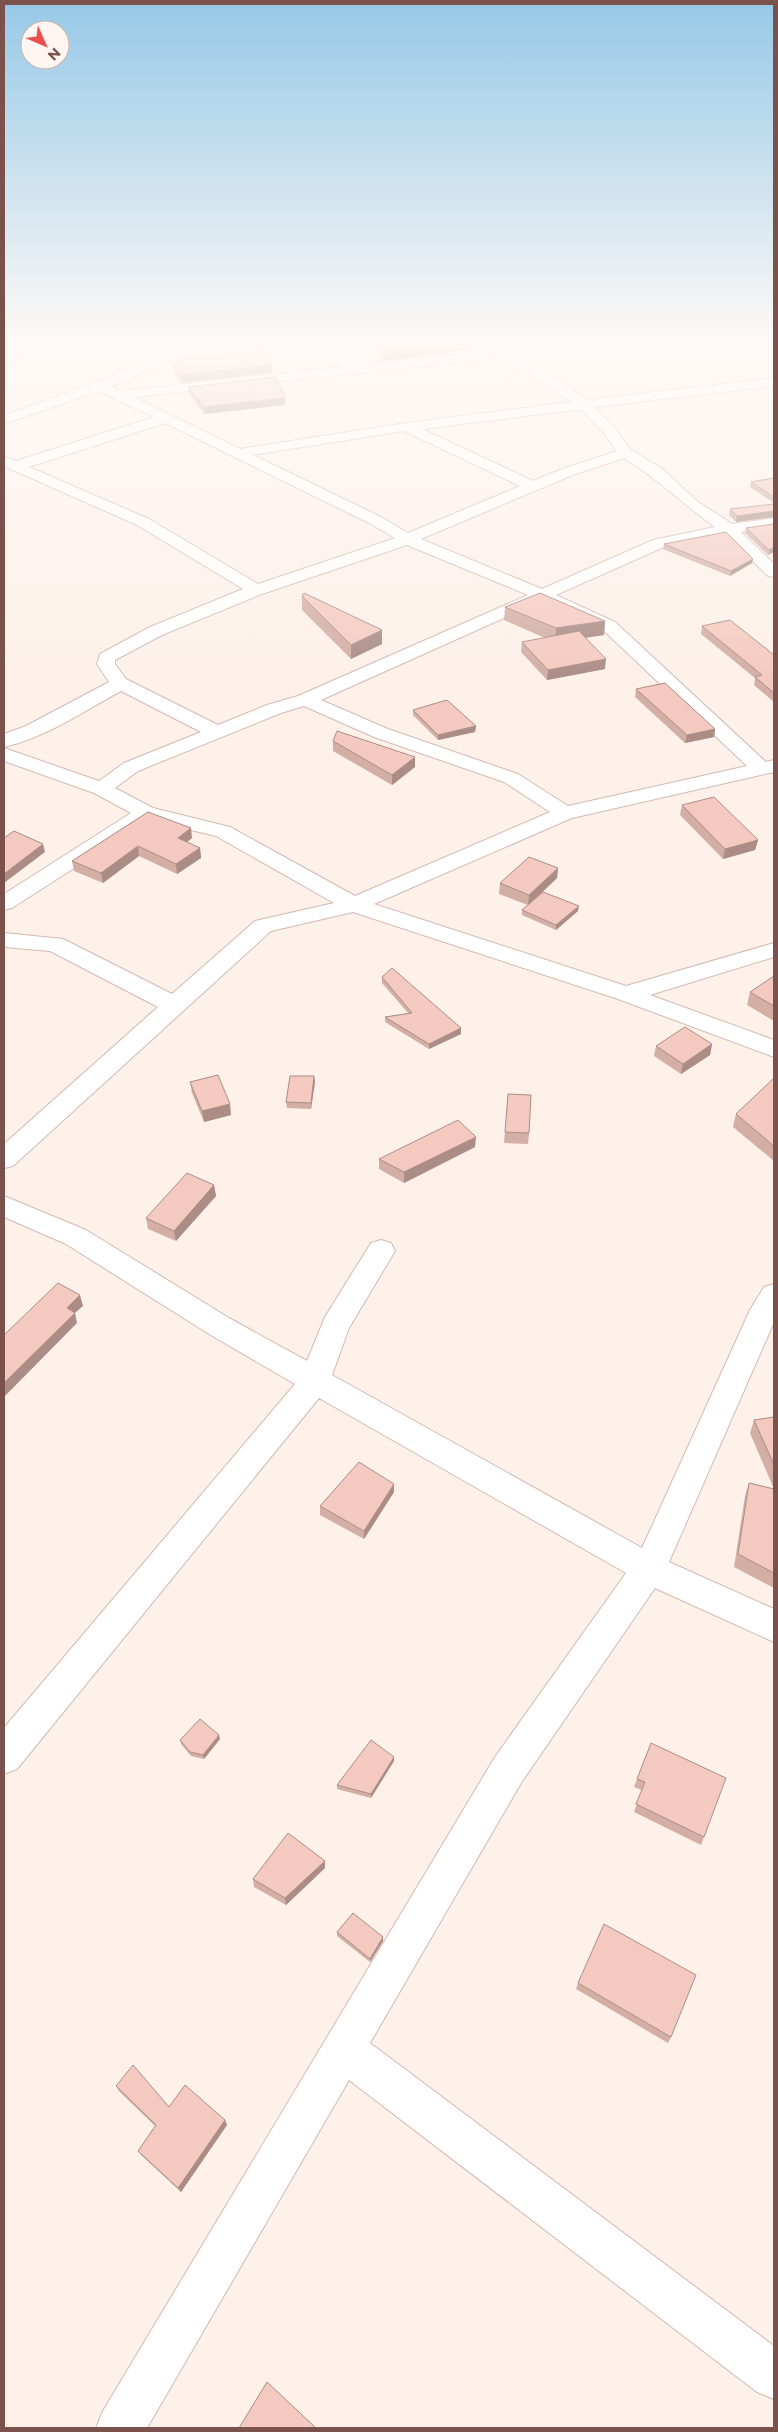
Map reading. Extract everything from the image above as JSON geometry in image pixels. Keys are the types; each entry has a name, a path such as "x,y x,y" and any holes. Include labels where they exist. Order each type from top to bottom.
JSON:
{"street":[{"path":"10,463 43,453"},
{"path":"240,453 375,520 407,539 541,594 609,626 768,768"},
{"path":"463,453 532,486"},
{"path":"217,732 118,683 106,664 106,658 156,631 256,590 407,539 513,496 532,486 591,463 624,453"},
{"path":"627,453 656,471 692,504 730,530 774,572"},
{"path":"10,463 143,522 256,590"},
{"path":"101,789 131,767 274,709 305,700 659,543 774,523"},
{"path":"4,741 42,726 114,687 118,683"},
{"path":"305,700 381,733 467,760 511,778 565,813"},
{"path":"4,754 101,789 146,813 223,831 354,905 626,994 774,1049"},
{"path":"4,1159 263,926 354,905 565,813 768,768"},
{"path":"4,904 146,813"},
{"path":"4,940 55,944 117,974 175,1006"},
{"path":"626,994 774,950"},
{"path":"4,1206 76,1237 219,1326 649,1569 774,1626"},
{"path":"4,1756 315,1381 335,1324 381,1251"},
{"path":"120,2428 508,1770 649,1569 765,1310 774,1295"},
{"path":"343,2049 774,2375"}],"building":[{"path":"774,478 774,497 751,482"},
{"path":"774,504 774,511 737,516 730,509"},
{"path":"774,524 774,547 769,550 746,528"},
{"path":"726,532 753,559 731,571 664,544"},
{"path":"304,593 382,630 351,645 302,596"},
{"path":"540,593 605,621 556,628 505,607"},
{"path":"730,620 774,655 774,693 755,677 762,675 702,626"},
{"path":"579,631 606,659 548,670 522,642"},
{"path":"665,683 715,729 687,735 636,689"},
{"path":"447,700 476,726 438,735 413,710"},
{"path":"337,731 415,757 392,775 333,741"},
{"path":"714,797 758,840 725,849 682,805"},
{"path":"148,812 191,828 178,838 200,848 176,864 138,846 101,873 72,861"},
{"path":"14,831 43,844 4,874 4,838"},
{"path":"529,857 558,868 529,895 500,883"},
{"path":"543,892 579,906 556,925 522,910"},
{"path":"392,968 461,1028 429,1044 385,1017 412,1013 382,977"},
{"path":"774,976 774,1006 750,992"},
{"path":"685,1027 712,1044 683,1064 656,1046"},
{"path":"218,1075 230,1104 202,1111 190,1082"},
{"path":"290,1076 314,1076 311,1103 286,1102"},
{"path":"774,1078 774,1146 736,1114"},
{"path":"508,1094 531,1095 529,1133 505,1132"},
{"path":"458,1120 476,1137 404,1172 379,1159"},
{"path":"187,1173 214,1185 174,1231 146,1218"},
{"path":"58,1283 80,1295 67,1308 75,1313 4,1383 4,1335"},
{"path":"774,1417 774,1465 754,1420"},
{"path":"359,1462 394,1484 364,1531 320,1506"},
{"path":"749,1483 774,1489 774,1573 738,1554"},
{"path":"200,1719 219,1735 203,1755 190,1752 180,1740"},
{"path":"371,1740 394,1757 371,1794 337,1785"},
{"path":"651,1743 726,1778 704,1837 636,1804 645,1782 637,1779"},
{"path":"288,1833 325,1861 285,1898 253,1879"},
{"path":"353,1913 383,1937 370,1959 337,1932"},
{"path":"604,1924 696,1975 671,2037 578,1983"},
{"path":"133,2065 169,2107 185,2085 225,2120 178,2188 138,2151 156,2125 116,2086"},
{"path":"267,2382 316,2428 239,2428"}]}
